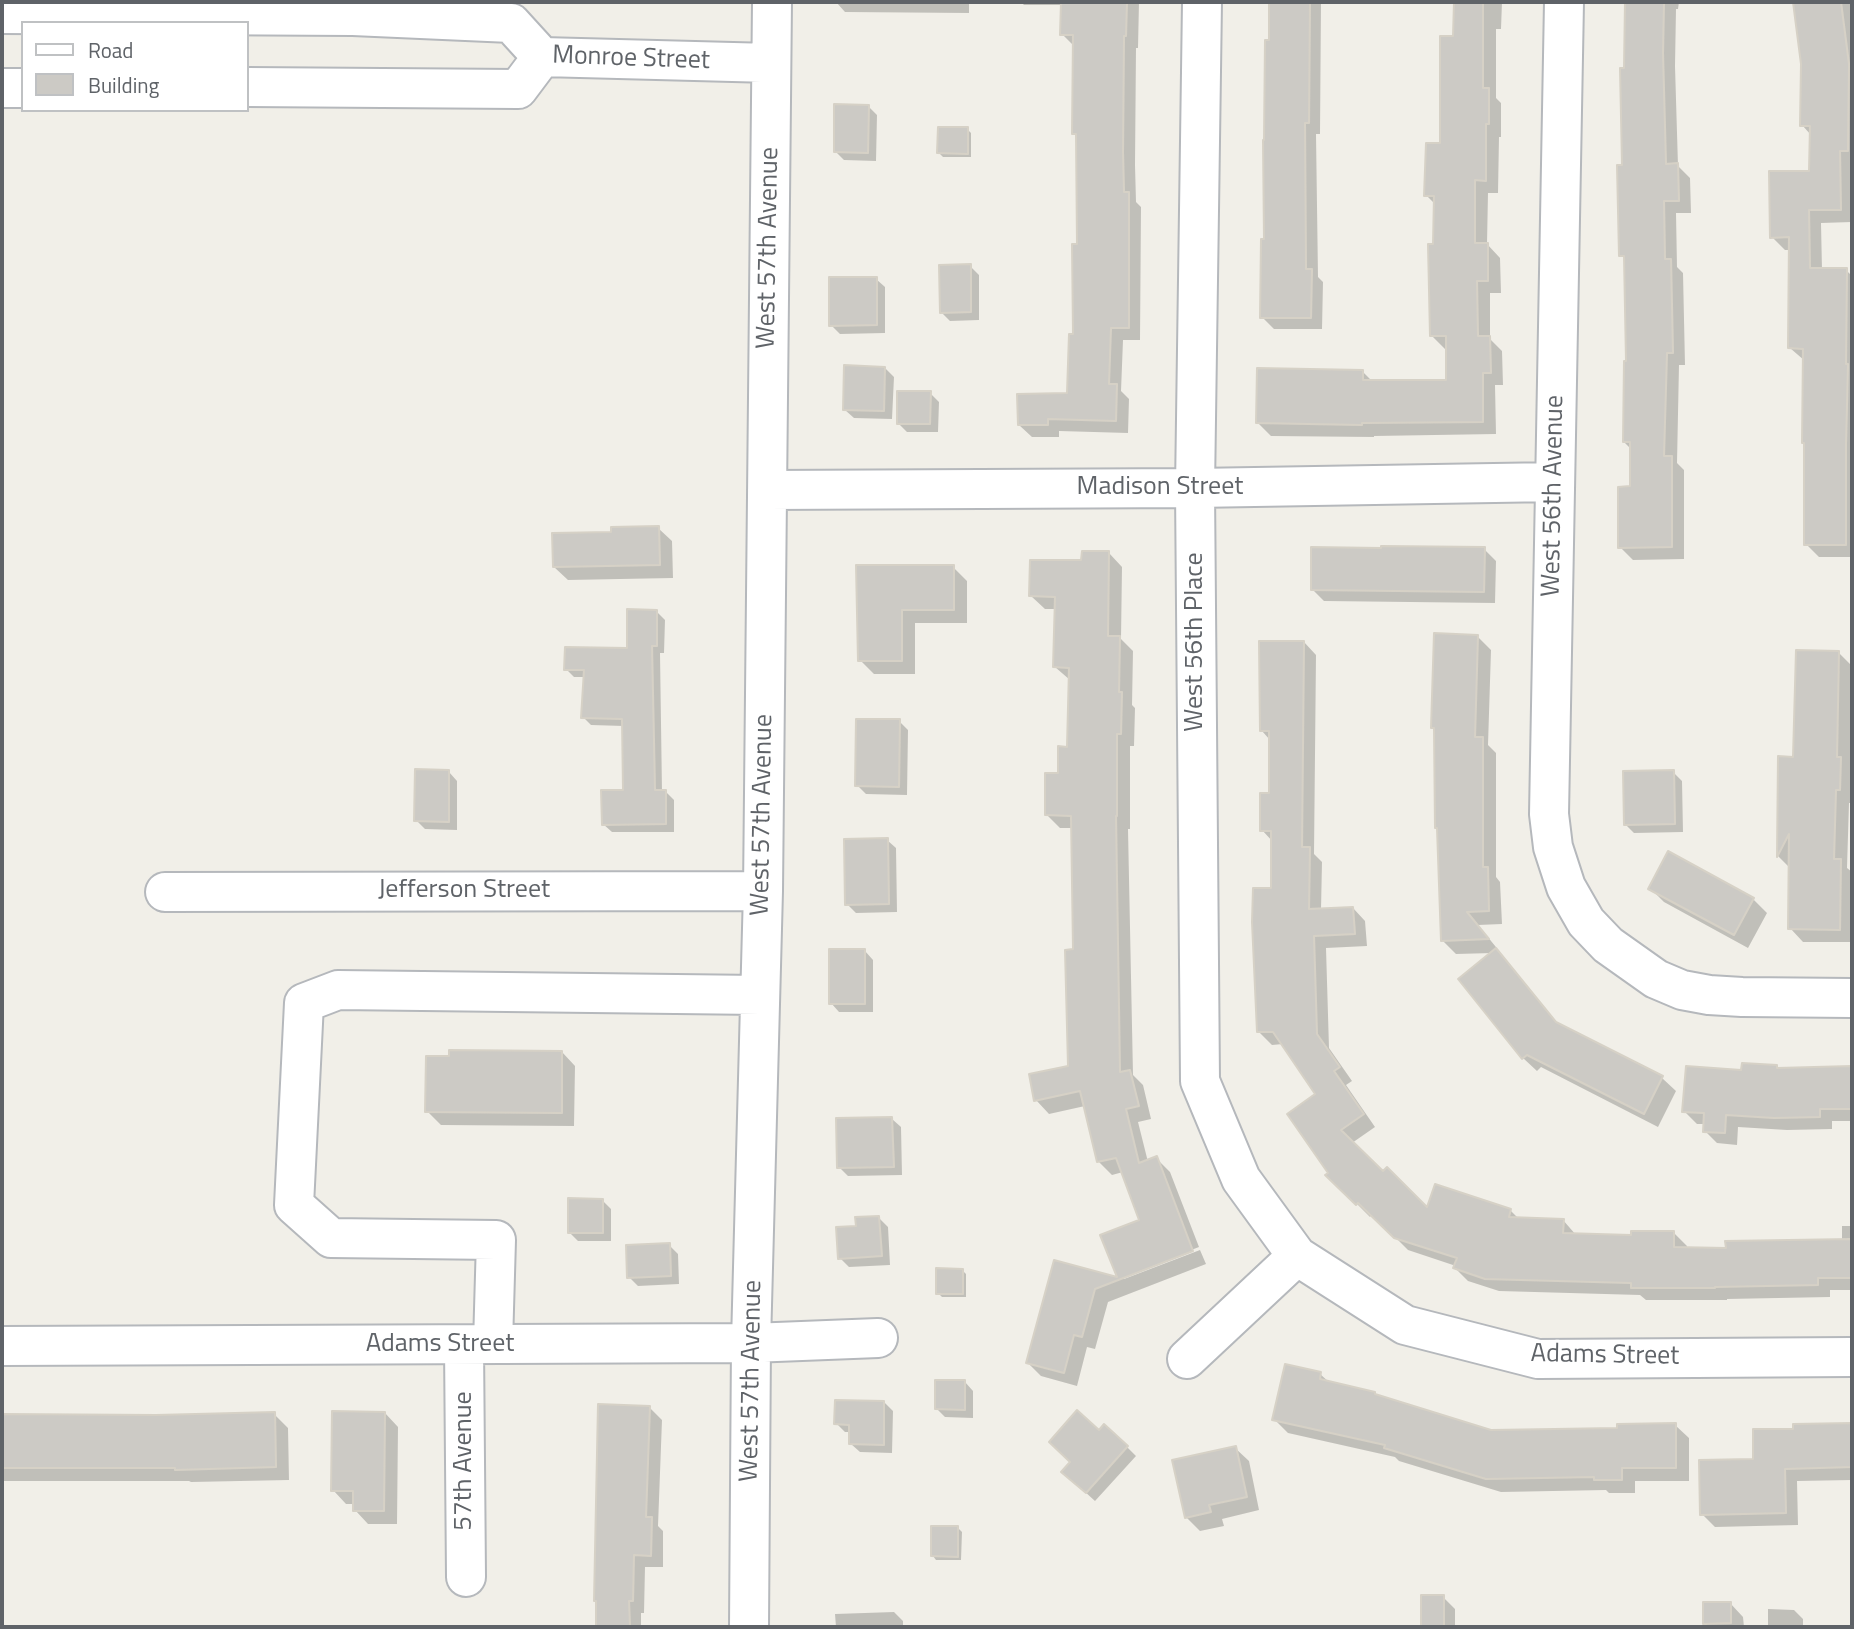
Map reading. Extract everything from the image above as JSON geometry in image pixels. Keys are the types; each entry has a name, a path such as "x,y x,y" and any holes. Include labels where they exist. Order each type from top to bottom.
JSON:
{"street":[{"name":"West 57th Avenue","path":"749,1627 751,1343 762,891 772,2"},
{"name":"West 56th Place","path":"1202,2 1195,488 1200,1081 1241,1179 1297,1256"},
{"name":"West 56th Avenue","path":"1564,2 1549,814 1553,847 1566,887 1586,922 1608,945 1656,979 1682,990 1709,995 1852,998"},
{"name":"Monroe Street","path":"2,14 241,19 356,9 511,13 542,57 771,63"},
{"path":"248,88 518,89 542,57"},
{"path":"2,88 21,88"},
{"name":"Madison Street","path":"767,490 1195,488 1554,482"},
{"name":"Jefferson Street","path":"165,892 762,891"},
{"name":"57th Avenue","path":"466,1577 479,1345 496,1240 331,1238 294,1205 304,1003 338,990 760,995"},
{"path":"1187,1359 1297,1256"},
{"name":"Adams Street","path":"1297,1256 1405,1325 1538,1359 1852,1357"},
{"name":"Adams Street","path":"2,1346 751,1343 878,1338"}],"building":[{"path":"1061,2 1127,2 1123,152 1124,192 1129,192 1129,328 1111,328 1109,384 1117,384 1116,421 1048,419 1048,425 1018,425 1017,394 1067,393 1069,334 1073,334 1072,244 1077,244 1076,134 1072,134 1073,35 1060,35"},
{"path":"1269,2 1310,2 1309,123 1305,123 1306,269 1312,269 1311,318 1260,318 1261,239 1264,239 1265,40 1269,40"},
{"path":"1454,2 1483,2 1483,88 1489,88 1486,181 1475,180 1475,243 1488,243 1488,281 1477,281 1478,336 1490,336 1491,373 1483,373 1483,422 1362,425 1256,423 1257,368 1363,370 1363,380 1446,380 1446,336 1430,336 1428,244 1433,244 1434,196 1424,196 1426,143 1440,143 1440,36 1453,36"},
{"path":"1625,2 1664,2 1666,164 1678,163 1679,201 1664,201 1665,259 1671,259 1673,353 1667,353 1664,456 1672,456 1672,547 1618,548 1618,487 1630,486 1630,442 1623,442 1626,361 1624,256 1619,256 1617,165 1622,165 1620,68 1624,68"},
{"path":"1793,2 1841,2 1849,64 1848,151 1840,151 1841,210 1809,210 1810,268 1847,268 1846,545 1804,545 1803,349 1788,348 1789,237 1770,238 1769,171 1809,171 1810,126 1800,126 1801,64"},
{"path":"834,104 869,105 868,153 834,152"},
{"path":"938,127 968,127 968,154 937,153"},
{"path":"971,264 971,312 940,313 939,265"},
{"path":"829,277 877,277 877,325 829,326"},
{"path":"844,365 885,367 884,411 843,410"},
{"path":"897,391 931,391 930,424 897,424"},
{"path":"659,526 660,565 553,567 552,533 611,532 611,527"},
{"path":"1311,547 1485,547 1484,592 1311,590"},
{"path":"1082,551 1109,551 1108,636 1120,636 1119,692 1122,692 1121,734 1117,734 1116,816 1120,1072 1130,1070 1139,1106 1126,1109 1139,1163 1157,1156 1193,1251 1095,1289 1082,1337 1074,1335 1064,1373 1026,1363 1054,1260 1117,1277 1100,1235 1139,1220 1116,1158 1097,1162 1080,1091 1034,1101 1029,1074 1068,1066 1065,950 1073,949 1071,816 1045,815 1045,773 1058,773 1058,746 1067,747 1069,668 1053,667 1055,597 1029,596 1030,560 1081,560"},
{"path":"856,565 954,565 954,610 902,610 902,661 858,661"},
{"path":"627,609 657,610 657,646 652,646 655,790 666,790 666,824 602,825 601,790 623,790 622,719 581,718 584,670 564,670 565,647 627,648"},
{"path":"1434,633 1478,635 1475,737 1483,737 1483,867 1488,867 1489,911 1467,912 1489,939 1441,941 1435,828 1434,728 1431,728"},
{"path":"1259,641 1304,641 1302,847 1310,847 1309,909 1353,907 1355,934 1314,936 1317,1034 1340,1067 1334,1071 1364,1114 1341,1130 1383,1171 1387,1167 1427,1207 1435,1184 1511,1209 1509,1217 1564,1219 1563,1233 1631,1235 1631,1231 1674,1231 1674,1247 1726,1248 1725,1241 1852,1239 1852,1278 1818,1278 1818,1285 1715,1288 1631,1288 1631,1283 1485,1279 1453,1268 1457,1258 1394,1238 1325,1175 1328,1173 1287,1114 1315,1094 1273,1032 1257,1032 1253,888 1271,888 1271,831 1260,831 1260,793 1269,793 1269,731 1260,731"},
{"path":"1796,650 1839,651 1837,757 1841,757 1840,790 1836,790 1834,859 1841,859 1840,930 1788,929 1789,834 1777,857 1778,756 1793,757"},
{"path":"856,719 900,719 899,787 855,786"},
{"path":"415,769 449,770 449,822 414,821"},
{"path":"1674,770 1675,824 1624,825 1623,771"},
{"path":"888,838 889,904 845,905 844,839"},
{"path":"1668,851 1754,898 1734,935 1648,889"},
{"path":"1496,948 1556,1022 1663,1076 1644,1114 1527,1055 1522,1059 1458,979"},
{"path":"829,949 865,949 865,1004 829,1004"},
{"path":"449,1050 562,1051 562,1113 425,1112 426,1056 449,1056"},
{"path":"1742,1063 1777,1065 1777,1068 1852,1066 1852,1109 1820,1109 1820,1117 1726,1115 1725,1133 1703,1132 1704,1113 1682,1112 1686,1066 1741,1070"},
{"path":"892,1117 894,1167 837,1168 836,1118"},
{"path":"568,1198 603,1199 603,1233 568,1233"},
{"path":"879,1216 882,1256 838,1259 836,1227 856,1226 855,1217"},
{"path":"670,1243 671,1276 627,1278 626,1245"},
{"path":"936,1268 963,1269 963,1294 936,1294"},
{"path":"1285,1364 1321,1372 1320,1379 1375,1392 1491,1430 1617,1428 1617,1424 1676,1423 1676,1468 1622,1468 1622,1480 1594,1480 1594,1477 1486,1479 1384,1448 1385,1445 1272,1420"},
{"path":"935,1380 965,1380 965,1410 935,1409"},
{"path":"835,1400 884,1401 884,1445 849,1444 849,1425 834,1424"},
{"path":"598,1404 650,1406 646,1517 652,1517 651,1556 634,1555 633,1601 629,1601 630,1627 596,1627 594,1601"},
{"path":"1077,1410 1099,1430 1104,1424 1128,1446 1086,1493 1061,1472 1070,1462 1049,1442"},
{"path":"332,1411 385,1412 384,1511 353,1511 353,1491 331,1491"},
{"path":"275,1412 276,1467 175,1470 2,1468 2,1414 156,1415"},
{"path":"1852,1423 1852,1467 1785,1469 1786,1513 1700,1515 1699,1460 1753,1459 1753,1429 1793,1429 1793,1424"},
{"path":"1236,1446 1247,1497 1209,1505 1211,1512 1185,1518 1172,1460"},
{"path":"931,1526 958,1526 958,1557 931,1556"},
{"path":"1421,1595 1444,1595 1444,1627 1421,1627"},
{"path":"1703,1602 1731,1602 1731,1623 1703,1624"}]}
